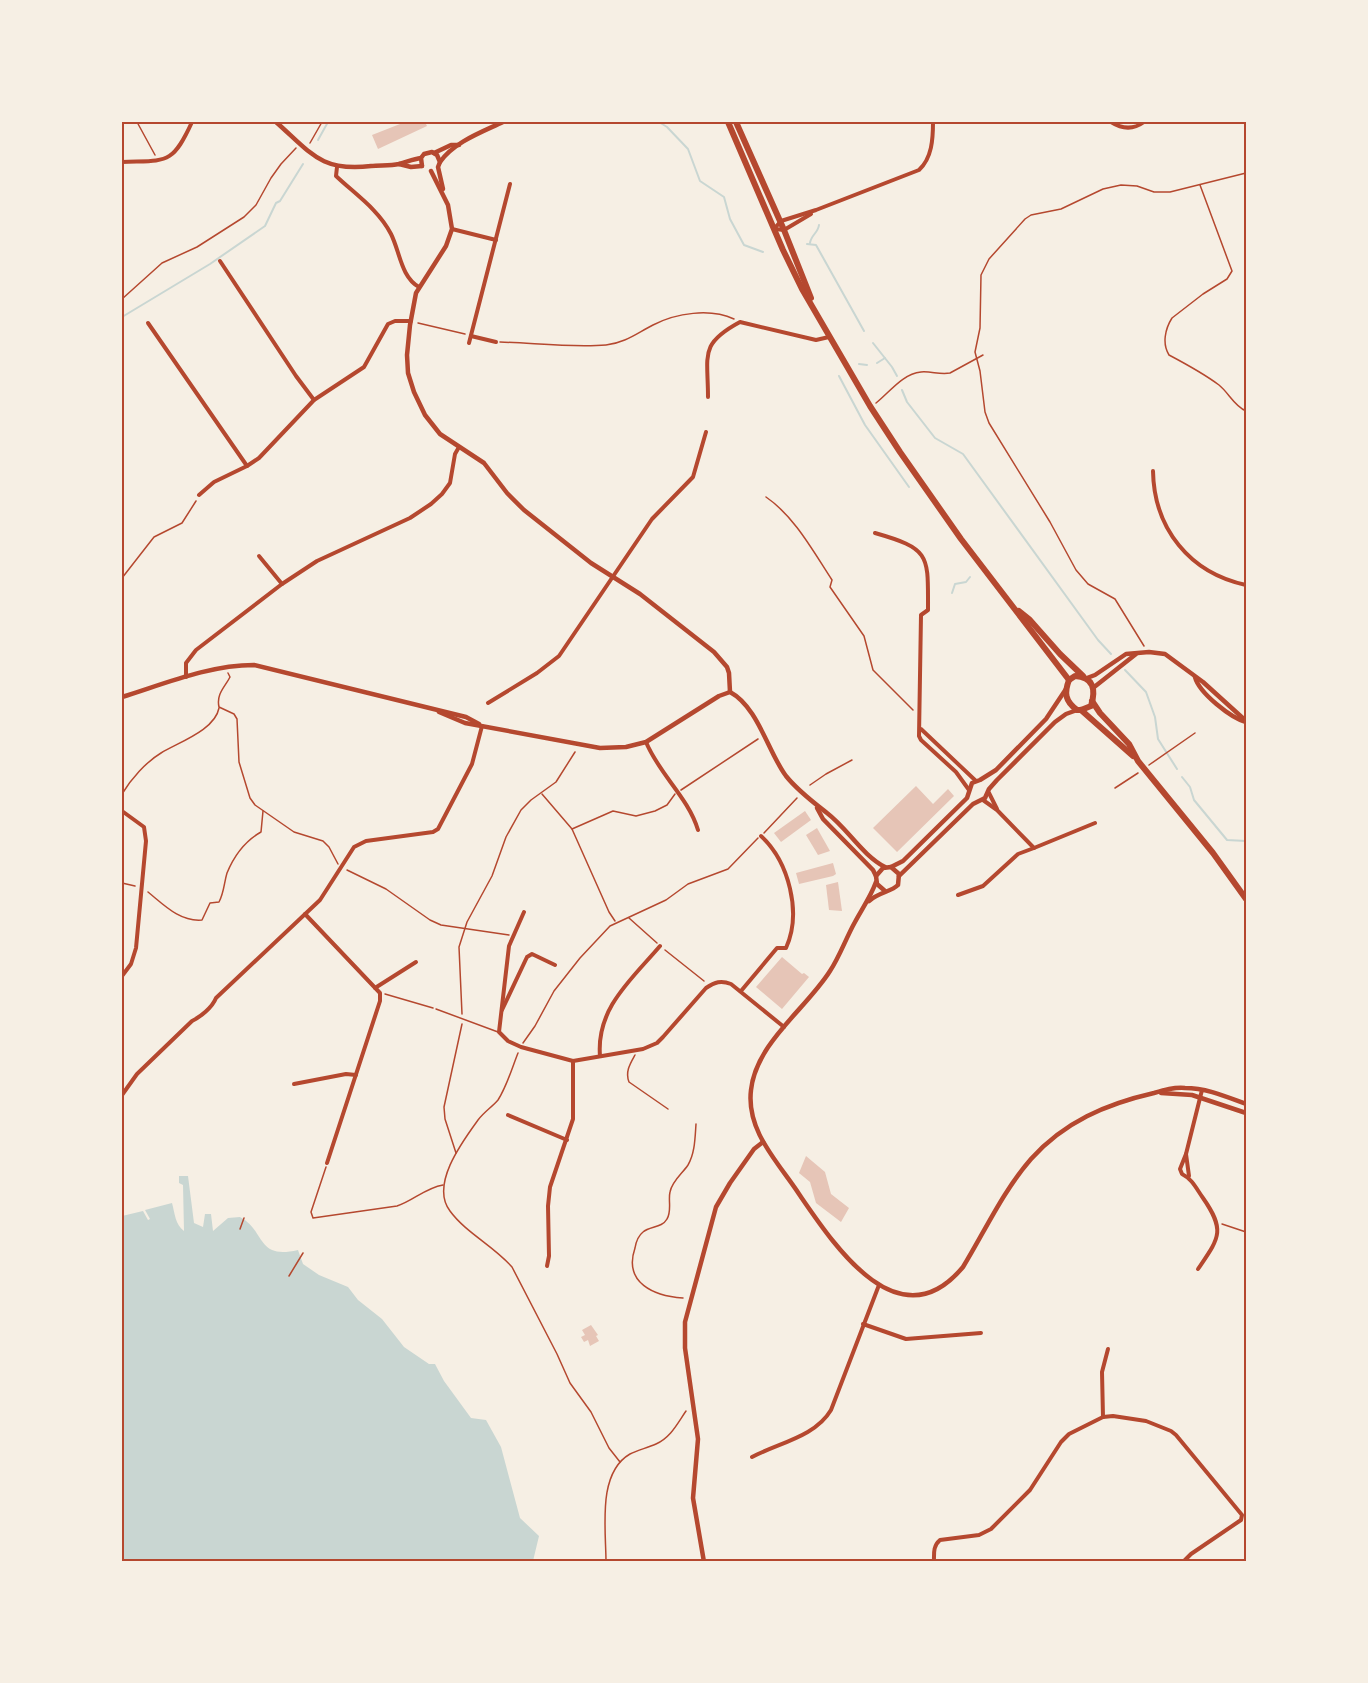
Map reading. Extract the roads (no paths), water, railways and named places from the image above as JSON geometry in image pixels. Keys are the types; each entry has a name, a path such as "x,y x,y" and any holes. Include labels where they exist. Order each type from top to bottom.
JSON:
{"main road":[{"path":"728,122 802,290 845,364 900,452 961,539 1069,680"},
{"path":"736,122 784,230 808,288 812,304"},
{"path":"1015,608 1029,619 1060,654 1091,682 1092,701 1088,708 1079,710"},
{"path":"1085,677 1075,676 1069,680 1066,689 1068,703 1138,760"},
{"path":"1092,701 1129,744 1138,760 1246,898"}],"street":[{"path":"122,162 159,161 176,151 182,144 192,122"},
{"path":"276,122 320,159 337,167 354,168 399,164 411,167 422,166 431,171 443,192"},
{"path":"431,171 459,145 503,122"},
{"path":"774,229 780,221 816,210 919,170 929,157 933,122"},
{"path":"1111,122 1122,128 1129,128 1144,122"},
{"path":"399,164 410,159 421,158 426,153 434,153 451,145 459,145"},
{"path":"434,153 437,155 452,229 446,246 419,287 411,321 407,364 414,392 434,429 484,463 524,510 591,563 650,601 714,652 727,667 730,692"},
{"path":"421,158 422,166"},
{"path":"337,167 336,176 383,222 391,234 408,280 419,287"},
{"path":"470,343 510,184"},
{"path":"774,229 784,230 816,210"},
{"path":"452,229 496,240"},
{"path":"220,261 314,400"},
{"path":"199,495 214,482 260,458 314,400 364,367 388,324 395,321 411,321"},
{"path":"708,397 708,351 711,343 727,329 740,322 816,340 829,337"},
{"path":"148,323 247,466"},
{"path":"471,336 496,342"},
{"path":"488,703 551,664 565,648 652,519 693,477 706,432"},
{"path":"187,677 186,663 196,650 282,584 331,554 410,518 431,504 450,483 455,454 459,447"},
{"path":"1153,471 1155,496 1159,510 1171,534 1184,552 1193,561 1218,576 1246,585"},
{"path":"875,533 909,544 920,553 927,567 928,610 921,615 921,729 919,736 921,740 956,772 973,798 997,810 1034,848"},
{"path":"259,556 282,584"},
{"path":"1085,677 1095,675 1126,654 1149,652 1165,654 1204,682 1246,721"},
{"path":"1093,688 1136,654"},
{"path":"122,697 226,667 254,665 439,712 465,723 600,748 626,747 646,742 719,696 730,692 739,696 749,710 786,775 875,860 899,876"},
{"path":"876,876 880,869 903,861 967,798 970,786 996,770 1046,719 1066,689"},
{"path":"864,905 876,895 896,888 899,876 973,804 981,800 1055,722 1066,714 1079,710"},
{"path":"122,1095 145,1066 214,1003 216,998 326,893 354,847 359,843 433,832 438,829 472,764 482,726"},
{"path":"921,729 978,781 985,782 997,810"},
{"path":"646,742 654,759 690,812 698,830"},
{"path":"817,807 823,819 873,870 878,887 885,891"},
{"path":"122,811 144,827 146,834 136,948 131,964 122,976"},
{"path":"958,895 983,886 1018,855 1095,823"},
{"path":"741,991 777,948 786,948 791,933 792,904 788,883 777,855 761,836"},
{"path":"876,882 831,971 759,1061 751,1086 752,1115 763,1142 837,1247 879,1285 896,1293 914,1296 930,1293 946,1284 963,1268 1015,1180 1043,1147 1059,1132 1093,1112 1114,1103 1174,1088 1202,1090 1246,1104"},
{"path":"524,912 509,946 499,1032 508,1041 521,1047 573,1060 649,1047 663,1037 694,1000 714,982 725,982 741,991 784,1027"},
{"path":"305,914 380,993 380,1001 327,1163"},
{"path":"600,1056 601,1029 607,1011 660,946"},
{"path":"501,1013 527,957 532,954 555,965"},
{"path":"375,988 416,962"},
{"path":"547,1266 550,1187 573,1119 573,1060"},
{"path":"294,1084 346,1074 356,1075"},
{"path":"1189,1176 1185,1176 1180,1171 1202,1090"},
{"path":"1155,1093 1200,1097 1246,1113"},
{"path":"508,1115 567,1140"},
{"path":"704,1562 693,1498 698,1439 685,1348 685,1322 716,1208 754,1149 763,1142"},
{"path":"1186,1154 1189,1176 1215,1217 1218,1226 1214,1245 1198,1269"},
{"path":"752,1457 801,1436 825,1420 831,1410 879,1285"},
{"path":"863,1324 906,1339 981,1333"},
{"path":"1103,1417 1102,1372 1108,1349"},
{"path":"934,1562 936,1543 945,1538 979,1535 990,1529 1030,1490 1061,1442 1069,1434 1103,1417 1113,1416 1146,1421 1171,1431 1184,1443 1242,1515 1241,1520 1183,1562"}],"lane":[{"path":"436,1009 499,1032"}],"waterway":[{"path":"318,140 328,122"},
{"path":"659,122 688,149 700,181 724,197 730,219 744,245 763,252"},
{"path":"122,317 210,264 265,226 276,203 280,201 303,164"},
{"path":"810,243 819,225"},
{"path":"807,244 816,245 864,331"},
{"path":"873,343 897,376"},
{"path":"877,363 885,358"},
{"path":"859,364 867,365"},
{"path":"839,376 865,425 909,487"},
{"path":"902,390 907,402 935,438 963,454 1098,640 1111,654"},
{"path":"952,593 955,584 966,582 970,577"},
{"path":"1125,670 1146,692 1155,717 1158,739 1177,769"},
{"path":"1182,777 1190,787 1194,800 1227,840 1246,841"}]}
